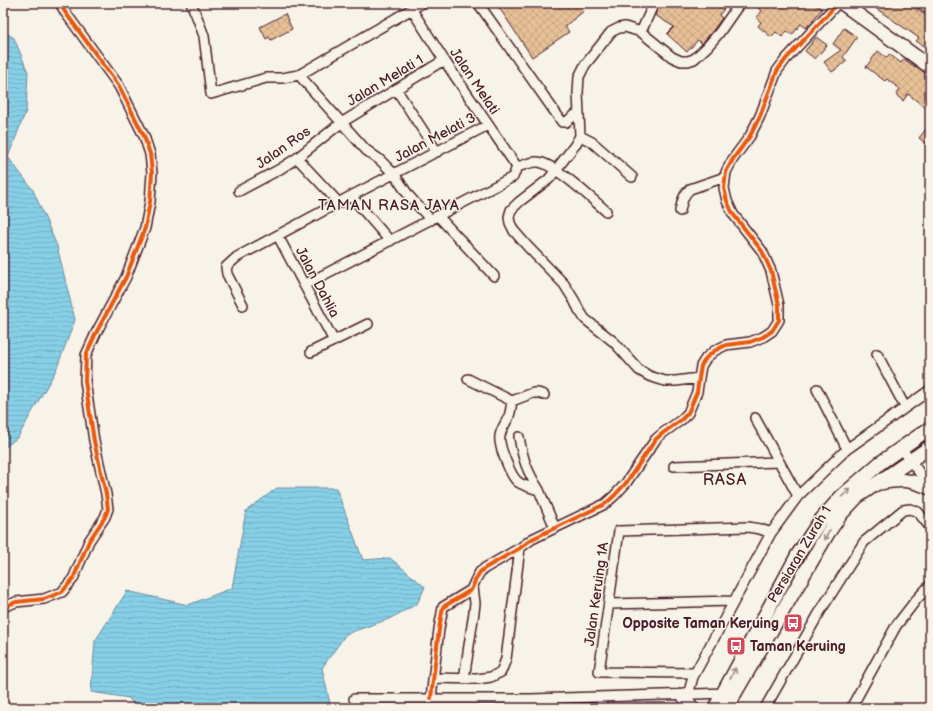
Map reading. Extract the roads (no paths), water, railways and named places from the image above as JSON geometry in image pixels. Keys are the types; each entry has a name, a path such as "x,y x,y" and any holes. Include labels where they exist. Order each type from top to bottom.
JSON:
{"main road":[{"path":"842,3 930,67"},
{"name":"Persiaran Zurah 1","path":"728,708 729,693 797,556 820,521 841,497 880,463 930,428"},
{"name":"Persiaran Zurah 1","path":"715,708 729,693 841,514 857,497 874,484 930,447"},
{"path":"874,484 900,480 918,482 930,487"},
{"path":"685,695 692,708"}],"street":[{"path":"3,607 16,602 44,599 62,592 73,579 89,541 105,517 108,509 94,441 85,381 86,355 126,277 145,228 150,202 152,173 150,154 144,136 119,86 60,3"},
{"path":"191,3 204,36 210,94 266,78 282,78 299,75 422,3"},
{"path":"478,3 562,122 566,122 579,112"},
{"path":"641,32 654,3"},
{"path":"698,378 676,381 665,380 649,376 639,370 614,342 585,319 564,284 514,231 509,217 511,210 519,202 549,179 576,145 580,136 579,77 585,65 611,32 619,28 625,28 641,32 672,57 681,61 688,61 694,59 707,47 719,33 740,3"},
{"path":"430,698 443,606 471,590 480,572 485,568 520,548 532,539 605,504 626,483 656,439 688,413 697,392 701,366 706,358 714,351 726,345 750,342 763,337 772,331 779,320 779,305 771,271 762,251 733,214 727,201 724,188 725,177 726,172 750,136 760,116 777,71 838,3"},
{"path":"920,3 930,10"},
{"name":"Jalan Melati","path":"412,10 517,167"},
{"name":"Jalan Melati 1","path":"341,123 444,60"},
{"path":"299,75 366,150 380,160 394,174 409,196 494,276"},
{"path":"396,89 437,152"},
{"name":"Jalan Ros","path":"239,192 298,158 341,123"},
{"name":"Jalan Melati 3","path":"242,305 227,274 226,267 237,258 351,196 488,125"},
{"path":"580,136 592,142 632,177"},
{"path":"298,158 339,203"},
{"path":"304,285 506,181 512,177 517,167 538,162 546,164 566,176 606,211"},
{"path":"680,210 685,193 690,189 725,177"},
{"path":"351,196 390,241"},
{"name":"Jalan Dahlia","path":"278,236 334,341"},
{"path":"311,352 368,324"},
{"path":"877,354 905,408"},
{"path":"468,379 512,401 533,393 544,395"},
{"path":"817,389 847,449"},
{"path":"685,695 695,673 772,533 798,496 847,449 930,390"},
{"path":"512,401 509,416 500,437 502,449 508,467 517,482 539,490"},
{"path":"755,418 798,496"},
{"path":"519,437 523,459 539,490 555,528"},
{"path":"901,448 930,487"},
{"path":"674,466 779,462"},
{"path":"765,708 821,610 864,542 903,510 910,509 918,512 930,527"},
{"name":"Jalan Keruing 1A","path":"695,673 599,672 619,530 748,527 772,533"},
{"path":"432,678 477,679 491,677 501,672 506,659 520,548"},
{"path":"851,708 896,626 930,584"},
{"path":"464,678 474,612 473,587"},
{"path":"609,604 734,601"},
{"path":"354,699 430,698 530,703 602,697 729,693"},
{"path":"601,708 602,697"}],"water":[{"path":"3,31 14,38 28,72 26,111 8,157 33,190 57,246 75,320 56,370 18,437 3,449"},
{"path":"277,488 336,488 363,560 390,558 425,587 417,604 389,619 346,634 322,668 331,708 136,708 129,698 91,692 95,641 127,591 188,605 232,588 246,511"}],"place":[{"name":"Opposite Taman Keruing","path":"793,623"},
{"name":"Taman Keruing","path":"736,646"}],"district":[{"name":"TAMAN RASA JAYA","path":"389,205"},
{"name":"RASA","path":"725,479"}]}
